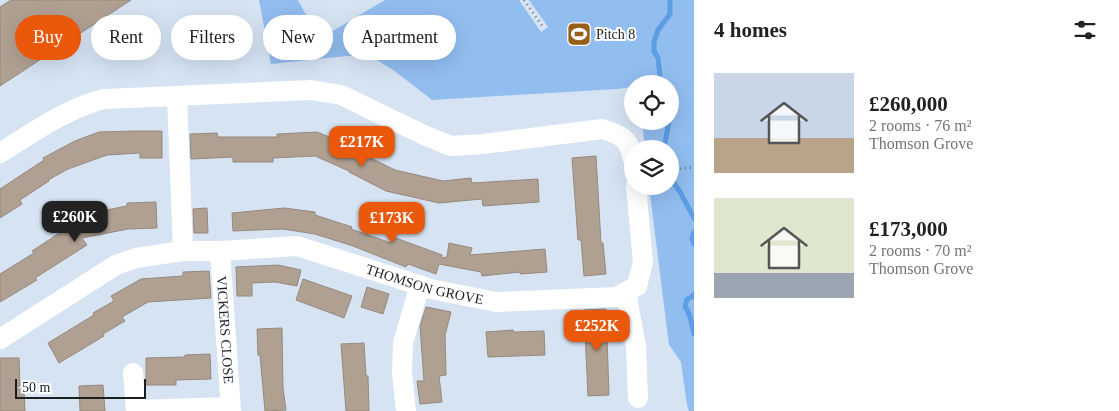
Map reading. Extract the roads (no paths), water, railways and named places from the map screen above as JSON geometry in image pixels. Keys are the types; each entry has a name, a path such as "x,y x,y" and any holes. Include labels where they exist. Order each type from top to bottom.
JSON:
{"street":[{"path":"0,153 82,104 104,99 310,90 341,95 451,146 483,144 602,129 619,134 625,140"},
{"path":"177,96 184,251"},
{"path":"637,195 643,262 637,286 626,292 636,346 638,398"},
{"name":"THOMSON GROVE","path":"0,339 116,265 136,258 184,251 220,251 297,246 420,285 496,302 616,297 626,292"},
{"name":"VICKERS CLOSE","path":"133,373 136,410 231,409 220,251"},
{"path":"406,411 402,372 402,343 420,285"}],"waterway":[{"path":"660,75 658,58 654,51 654,42 658,30 670,14 670,0"},
{"path":"666,140 667,130"},
{"path":"679,190 694,218"},
{"path":"694,232 692,238 694,244"},
{"path":"694,294 687,299 685,307 690,316 694,334"}],"place":[{"name":"Pitch 8","path":"579,34"}]}
